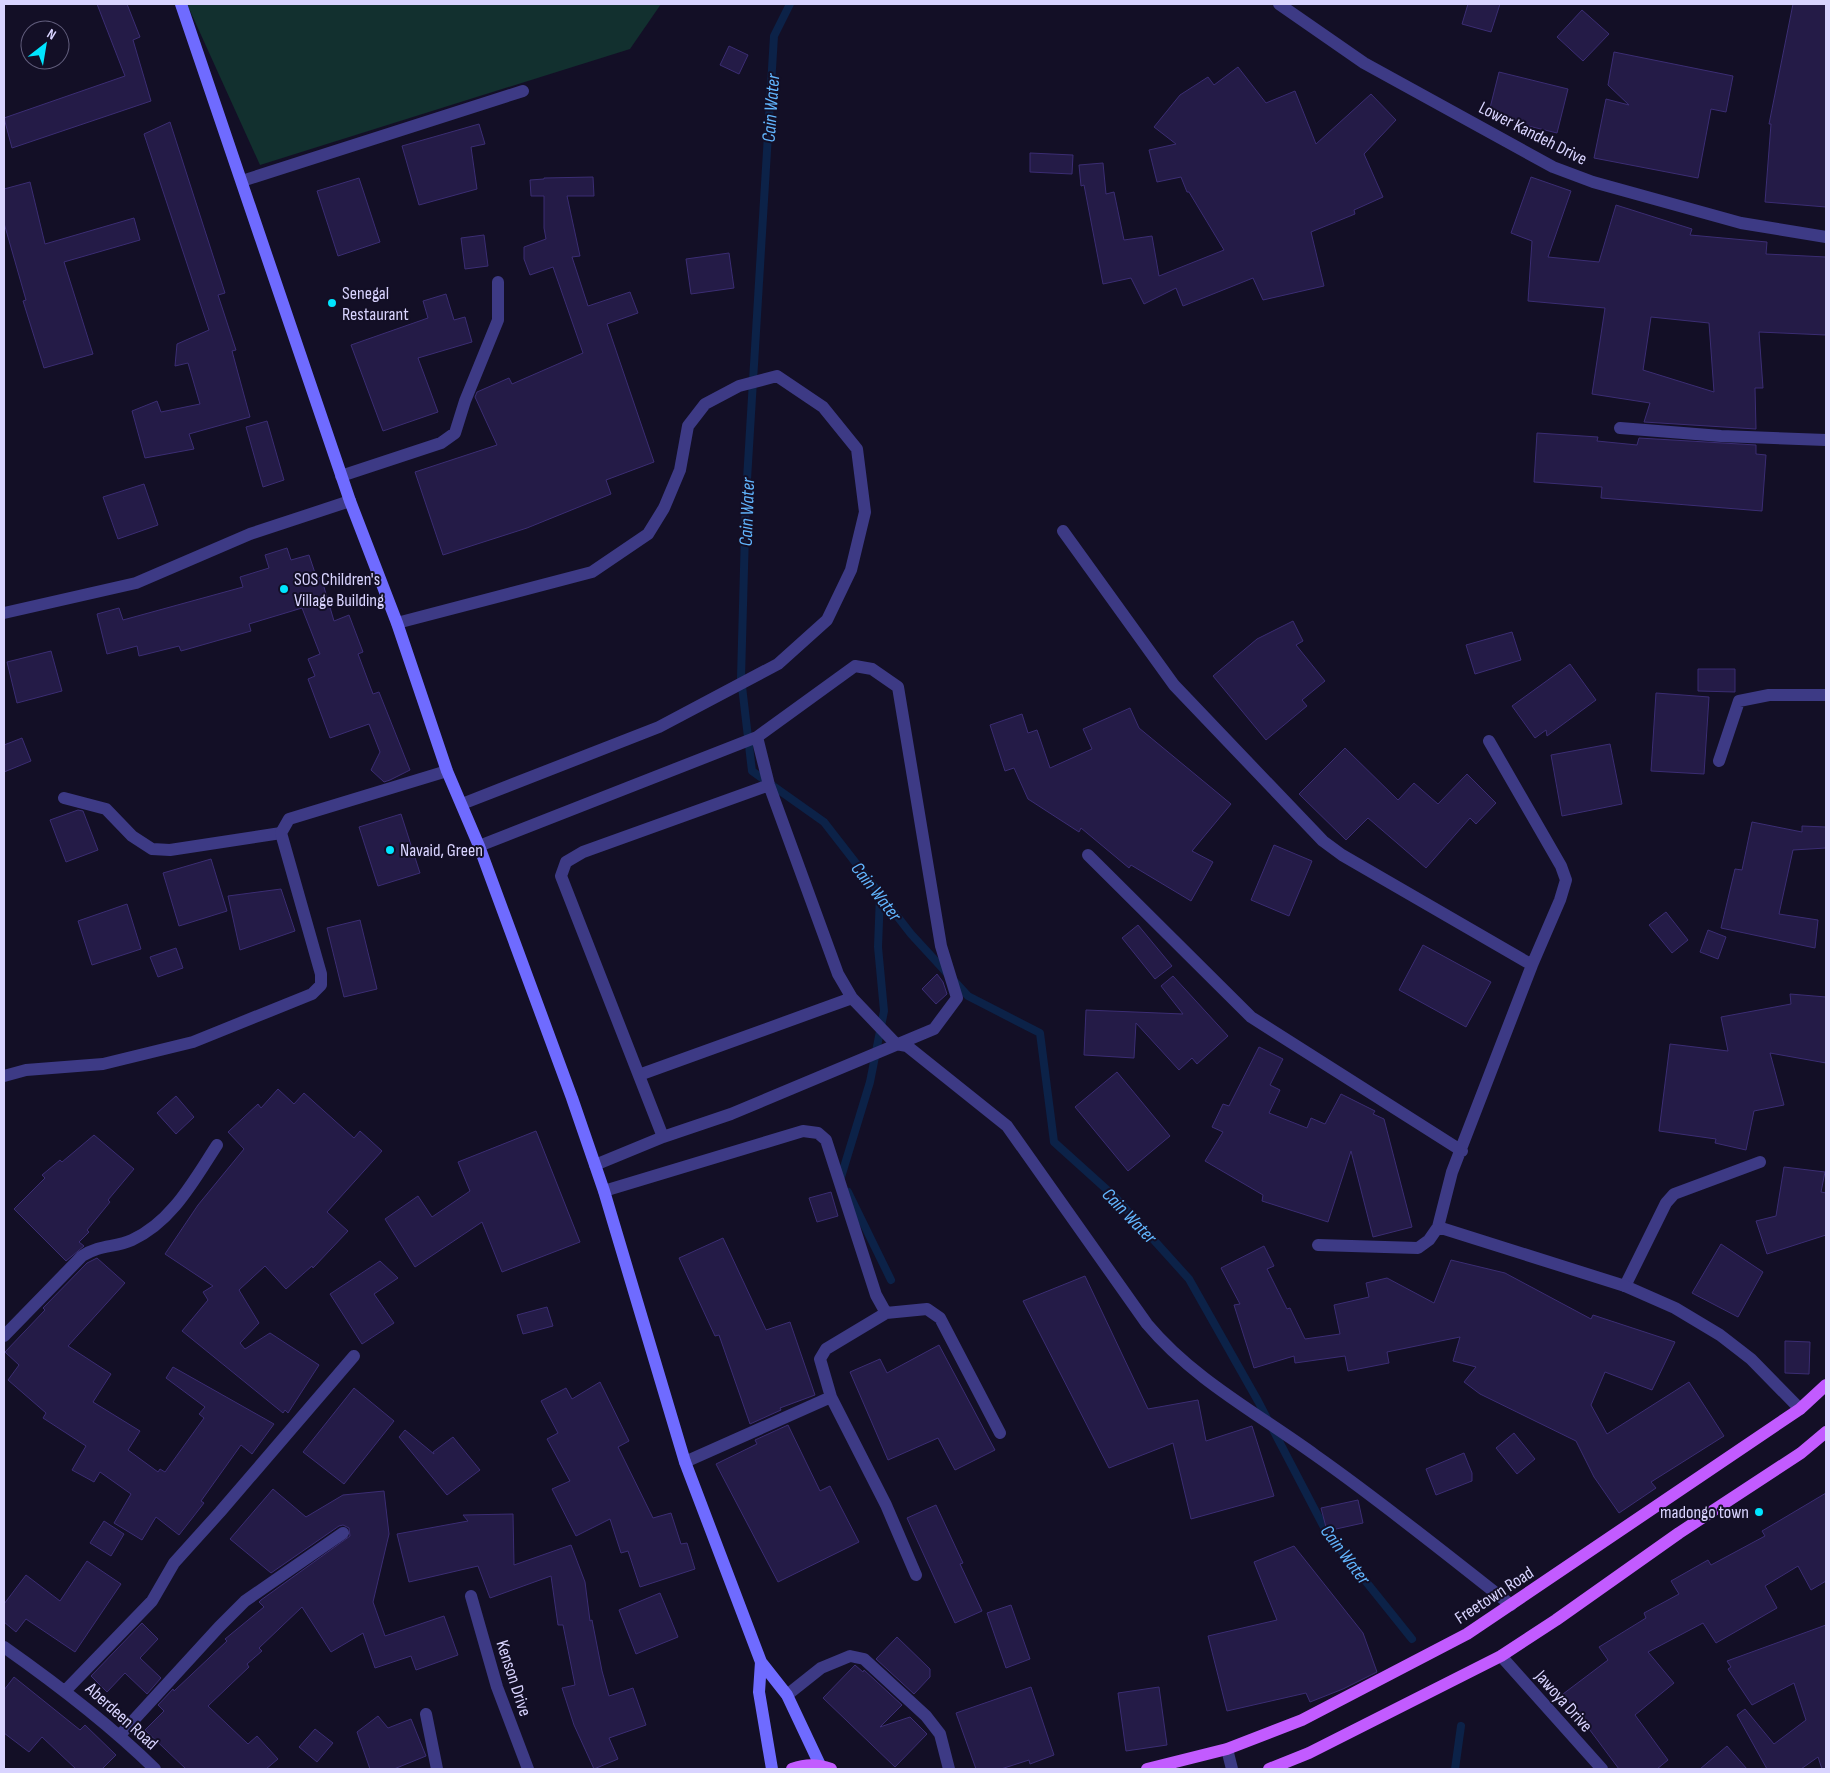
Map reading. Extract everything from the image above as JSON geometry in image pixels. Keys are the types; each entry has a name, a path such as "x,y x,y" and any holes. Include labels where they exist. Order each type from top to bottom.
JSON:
{"main road":[{"path":"182,4 341,476 397,623 447,771 479,846 604,1191 685,1462 761,1662 787,1695 826,1767"},
{"name":"Freetown Road","path":"1147,1769 1227,1749 1302,1720 1467,1634 1800,1409 1826,1385"},
{"path":"1268,1769 1309,1753 1501,1656 1556,1620 1679,1533 1801,1452 1826,1432"},
{"path":"761,1662 759,1692 772,1769"},
{"path":"792,1769 803,1765 826,1767"}],"street":[{"name":"Lower Kandeh Drive","path":"1279,4 1364,63 1553,167 1593,182 1740,223 1804,235 1826,237"},
{"path":"242,181 522,91"},
{"path":"341,476 441,443 456,433 465,400 498,320 498,282"},
{"path":"397,623 592,572 640,540 648,534 664,508 680,470 688,426 705,404 739,386 777,376 823,406 857,449 865,512 851,570 827,620 820,627 778,664 659,728 462,804"},
{"path":"1620,428 1703,435 1826,440"},
{"path":"4,613 136,583 250,534 350,501"},
{"path":"1063,531 1174,685 1323,841 1342,855 1532,964"},
{"path":"479,846 757,737 855,666 872,669 898,687 941,946 956,998 934,1029 896,1044 845,1068 731,1114 663,1137 595,1165"},
{"path":"1719,761 1739,701 1769,695 1826,695"},
{"path":"757,737 769,785 838,974 852,998 896,1044 907,1046 1007,1126 1147,1324 1168,1350 1195,1373 1359,1486 1511,1605"},
{"path":"1318,1245 1418,1248 1429,1240 1438,1227 1452,1172 1462,1151 1532,964 1560,900 1566,880 1561,866 1489,741"},
{"path":"4,1076 26,1070 103,1064 193,1042 312,994 321,985 321,974 281,833 289,819 447,771"},
{"path":"663,1137 561,876 566,862 583,852 769,785"},
{"path":"64,798 106,809 132,836 152,849 170,850 281,833"},
{"path":"1088,855 1251,1017 1462,1151"},
{"path":"639,1075 852,998"},
{"path":"604,1191 803,1131 818,1133 826,1140 876,1295 886,1313"},
{"path":"4,1336 82,1256 94,1248 131,1241 149,1231 181,1201 217,1145"},
{"path":"1625,1286 1666,1203 1674,1194 1760,1162"},
{"path":"1438,1227 1625,1286 1675,1308 1720,1335 1776,1382 1800,1409"},
{"path":"916,1575 886,1505 831,1397 820,1358 826,1349 886,1313 927,1309 940,1318 1000,1433"},
{"path":"66,1690 152,1601 174,1563 354,1356"},
{"path":"685,1462 831,1397"},
{"path":"120,1735 245,1601 343,1532"},
{"name":"Kenson Drive","path":"471,1596 497,1687 528,1769"},
{"name":"Aberdeen Road","path":"4,1648 66,1690 120,1735 155,1769"},
{"path":"787,1695 821,1668 850,1656 864,1659 926,1716 940,1734 949,1769"},
{"name":"Jawoya Drive","path":"1501,1656 1602,1769"},
{"path":"426,1714 437,1769"},
{"path":"1227,1749 1232,1769"}],"green space":[{"path":"187,4 661,4 630,49 260,165"}],"building":[{"path":"97,4 127,4 140,37 133,40 151,101 12,148 4,118 125,76"},
{"path":"1468,4 1500,4 1491,32 1462,24"},
{"path":"1793,4 1826,4 1826,207 1765,202 1771,124 1769,124"},
{"path":"1582,10 1609,34 1583,61 1557,37"},
{"path":"729,46 748,55 739,74 720,65"},
{"path":"1614,52 1733,76 1726,112 1711,109 1698,178 1594,158 1606,99 1629,105 1608,85"},
{"path":"1238,67 1266,103 1295,91 1316,144 1371,94 1396,120 1364,154 1383,197 1354,210 1355,214 1311,232 1324,286 1263,300 1253,278 1183,306 1176,288 1144,304 1131,278 1103,284 1084,185 1081,186 1079,165 1103,163 1106,194 1114,192 1124,240 1152,236 1159,276 1224,250 1189,192 1187,192 1181,177 1157,182 1149,150 1176,144 1154,127 1180,95 1208,77 1214,85"},
{"path":"1499,72 1568,89 1557,133 1488,116"},
{"path":"170,122 225,293 218,295 236,350 232,351 250,417 189,434 194,449 145,458 132,411 157,401 161,412 200,404 188,363 175,366 177,344 209,330 144,134"},
{"path":"479,124 485,144 471,147 477,189 419,205 402,146"},
{"path":"1030,153 1073,155 1072,174 1030,172"},
{"path":"593,177 594,196 567,196 580,256 572,257 588,306 630,292 638,313 607,324 654,462 606,480 611,494 527,528 443,555 415,472 497,445 475,397 477,392 509,378 512,384 583,353 553,267 530,275 524,259 524,247 546,239 544,196 531,196 530,180"},
{"path":"1531,177 1571,191 1548,257 1599,262 1616,205 1692,229 1690,235 1767,242 1766,254 1826,257 1826,335 1759,332 1763,388 1755,388 1756,429 1644,422 1650,403 1592,394 1605,308 1528,301 1532,241 1511,233","holes":["1651,317 1709,323 1714,392 1643,370"]},
{"path":"359,178 380,242 338,256 317,191"},
{"path":"30,182 45,244 134,218 140,240 64,262 93,354 44,368 23,301 26,300 4,223 4,189"},
{"path":"484,235 488,266 465,269 461,238"},
{"path":"729,253 734,288 691,294 686,259"},
{"path":"446,294 454,320 465,317 472,342 418,358 438,412 383,431 351,345 428,318 423,301"},
{"path":"267,421 284,480 263,487 246,427"},
{"path":"1537,433 1598,437 1597,441 1637,445 1639,438 1756,445 1756,454 1766,455 1762,511 1601,498 1602,487 1534,482"},
{"path":"144,484 158,525 118,539 103,497"},
{"path":"287,548 291,560 309,555 317,579 321,577 334,621 349,615 363,652 358,654 373,694 379,692 410,770 390,780 384,782 371,770 380,752 369,724 330,738 308,679 315,676 308,659 320,654 302,608 249,624 251,631 181,651 179,646 139,656 137,646 107,654 97,614 119,608 123,620 243,587 240,577 269,568 265,555"},
{"path":"1293,621 1303,641 1296,645 1325,681 1302,700 1307,706 1266,740 1213,676 1257,639"},
{"path":"1512,632 1521,660 1475,674 1466,645"},
{"path":"51,651 62,691 17,703 7,662"},
{"path":"1570,664 1596,700 1547,736 1546,730 1535,738 1512,706"},
{"path":"1698,669 1735,669 1735,692 1698,691"},
{"path":"1656,693 1709,697 1704,774 1651,771"},
{"path":"1130,708 1139,728 1231,804 1192,851 1213,862 1191,901 1131,865 1129,868 1081,828 1079,832 1028,799 1014,768 1005,771 990,725 1022,714 1028,733 1037,730 1050,768 1092,749 1083,729"},
{"path":"22,738 31,761 4,772 4,745"},
{"path":"1610,744 1622,804 1562,816 1551,755"},
{"path":"1345,748 1398,800 1414,783 1438,804 1467,774 1496,803 1476,824 1470,818 1426,868 1368,818 1346,840 1299,794"},
{"path":"78,810 83,811 98,850 66,862 50,820"},
{"name":"Navaid, Green","path":"401,814 420,873 378,886 359,827"},
{"path":"1752,822 1802,832 1802,826 1826,827 1826,848 1793,850 1779,914 1818,920 1815,948 1721,928 1735,869 1742,870"},
{"path":"1274,845 1312,861 1289,916 1251,900"},
{"path":"211,859 227,911 179,926 163,873"},
{"path":"281,889 295,931 240,950 228,896"},
{"path":"127,904 141,949 92,965 78,921"},
{"path":"1666,912 1688,940 1672,953 1649,925"},
{"path":"360,920 377,989 344,997 327,928"},
{"path":"1138,925 1172,966 1155,979 1122,938"},
{"path":"1708,930 1726,937 1718,959 1700,952"},
{"path":"1423,945 1491,982 1466,1027 1399,990"},
{"path":"176,948 183,968 158,977 150,957"},
{"path":"937,974 943,982 947,994 936,1004 922,989"},
{"path":"1173,976 1228,1036 1197,1064 1192,1058 1179,1070 1136,1023 1134,1058 1084,1055 1086,1010 1183,1014 1161,986"},
{"path":"1790,994 1826,997 1826,1063 1770,1053 1784,1105 1754,1111 1746,1150 1715,1143 1716,1139 1659,1131 1670,1044 1728,1051 1721,1017 1791,1004"},
{"path":"1259,1047 1283,1059 1270,1085 1280,1090 1269,1113 1307,1128 1311,1118 1325,1124 1341,1094 1375,1111 1373,1114 1384,1119 1412,1227 1373,1237 1351,1151 1328,1222 1262,1201 1263,1195 1205,1161 1223,1132 1212,1127 1223,1104 1229,1106"},
{"path":"1117,1072 1170,1136 1128,1171 1075,1107"},
{"path":"278,1089 294,1104 304,1093 354,1138 360,1131 382,1151 327,1212 348,1231 313,1268 312,1266 286,1289 265,1266 239,1290 259,1323 240,1343 245,1349 270,1333 319,1365 288,1413 285,1410 283,1413 182,1331 208,1300 203,1292 213,1286 165,1254 198,1205 244,1149 228,1132 258,1104 261,1108"},
{"path":"176,1096 194,1117 176,1134 157,1113"},
{"path":"536,1131 580,1242 502,1272 482,1222 415,1267 385,1219 418,1196 432,1217 470,1191 458,1162"},
{"path":"94,1135 134,1169 108,1200 110,1202 87,1230 89,1232 79,1242 84,1246 66,1261 14,1209 45,1178 42,1175 60,1160 62,1162"},
{"path":"1784,1167 1825,1172 1821,1192 1826,1193 1826,1235 1767,1254 1756,1221 1776,1216"},
{"path":"831,1192 838,1216 817,1222 809,1198"},
{"path":"723,1238 766,1330 790,1322 815,1395 780,1408 781,1410 750,1424 719,1335 715,1336 679,1258"},
{"path":"1721,1244 1763,1272 1738,1317 1692,1293"},
{"path":"1264,1246 1274,1266 1267,1269 1287,1309 1290,1308 1305,1339 1340,1334 1334,1305 1369,1297 1366,1283 1387,1278 1434,1303 1451,1260 1505,1273 1591,1319 1593,1315 1675,1342 1652,1390 1605,1372 1591,1405 1607,1434 1689,1382 1724,1436 1651,1482 1656,1488 1619,1513 1594,1477 1576,1441 1480,1394 1464,1382 1476,1367 1453,1361 1460,1337 1387,1352 1389,1363 1348,1371 1345,1356 1295,1363 1294,1356 1254,1368 1234,1305 1240,1304 1221,1268"},
{"path":"97,1258 125,1283 68,1346 111,1374 93,1402 140,1431 128,1450 158,1472 160,1469 165,1472 204,1418 199,1414 205,1407 166,1378 173,1367 274,1424 252,1454 241,1445 201,1501 204,1503 179,1535 156,1517 142,1540 114,1523 131,1494 100,1472 94,1482 72,1470 86,1446 43,1418 46,1413 8,1380 19,1365 5,1352 45,1310 43,1308 87,1263"},
{"path":"380,1261 398,1278 374,1294 394,1323 362,1344 330,1294"},
{"path":"1085,1276 1148,1409 1198,1400 1206,1441 1252,1426 1274,1496 1191,1519 1173,1443 1109,1468 1023,1301"},
{"path":"547,1307 553,1326 523,1334 517,1315"},
{"path":"1785,1341 1810,1342 1809,1374 1785,1373"},
{"path":"939,1345 995,1450 955,1470 938,1438 888,1460 850,1372 880,1359 887,1373"},
{"path":"600,1382 629,1441 618,1447 653,1518 671,1513 681,1544 687,1543 695,1569 640,1587 628,1551 621,1553 610,1519 576,1536 552,1489 570,1481 547,1439 558,1433 541,1401 566,1388 572,1399"},
{"path":"354,1388 394,1421 344,1484 303,1452"},
{"path":"788,1425 820,1491 830,1486 859,1542 778,1582 716,1464 757,1444 755,1440"},
{"path":"405,1430 434,1454 433,1452 453,1437 480,1470 447,1495 399,1437"},
{"path":"1514,1433 1535,1459 1517,1474 1496,1448"},
{"path":"1464,1453 1472,1473 1472,1481 1436,1495 1426,1469"},
{"path":"273,1489 306,1517 343,1495 384,1491 389,1534 373,1602 385,1636 444,1616 458,1655 416,1670 411,1656 375,1668 363,1633 331,1652 302,1607 259,1648 262,1651 247,1664 249,1667 208,1706 248,1744 257,1736 278,1759 266,1769 186,1769 145,1730 164,1711 158,1705 173,1689 174,1691 227,1641 225,1639 264,1607 259,1602 261,1600 350,1536 349,1528 343,1525 339,1526 271,1573 230,1539"},
{"path":"1826,1493 1826,1581 1811,1590 1798,1566 1765,1586 1777,1608 1716,1643 1703,1623 1648,1652 1674,1683 1635,1715 1668,1760 1657,1769 1619,1769 1563,1694 1608,1660 1599,1647 1646,1618 1644,1613 1679,1594 1671,1581 1708,1560 1711,1565 1765,1536 1762,1531"},
{"path":"1358,1500 1363,1523 1327,1531 1321,1508"},
{"path":"936,1505 963,1563 960,1564 982,1611 955,1623 907,1518"},
{"path":"513,1514 514,1565 571,1545 585,1582 590,1621 592,1620 609,1696 633,1688 646,1725 609,1738 618,1759 594,1769 574,1725 562,1688 575,1685 563,1625 558,1625 551,1576 490,1598 478,1566 409,1582 397,1534 468,1521 463,1515"},
{"path":"104,1521 124,1534 111,1556 90,1543"},
{"path":"1294,1546 1363,1633 1377,1672 1343,1689 1310,1702 1306,1693 1227,1711 1208,1636 1277,1620 1254,1562"},
{"path":"87,1561 121,1584 75,1652 26,1619 16,1632 4,1622 4,1604 26,1575 60,1601"},
{"path":"660,1593 678,1637 636,1654 619,1610"},
{"path":"1011,1605 1030,1659 1006,1668 987,1613"},
{"path":"142,1623 158,1639 140,1658 161,1678 147,1694 125,1673 107,1692 91,1676"},
{"path":"1826,1625 1826,1769 1822,1769 1818,1757 1801,1769 1767,1769 1737,1715 1745,1709 1774,1744 1806,1720 1794,1683 1752,1705 1728,1669 1731,1667 1727,1661"},
{"path":"897,1637 930,1669 930,1677 914,1694 876,1659"},
{"path":"855,1665 863,1672 864,1670 902,1705 880,1727 910,1717 927,1734 895,1767 823,1698"},
{"path":"14,1677 80,1730 85,1725 116,1755 102,1769 76,1769 42,1737 29,1752 4,1733 4,1690"},
{"path":"1031,1687 1054,1755 1030,1764 1029,1760 1001,1769 976,1769 956,1713"},
{"path":"1159,1687 1167,1745 1126,1751 1118,1693"},
{"path":"378,1716 388,1728 411,1719 426,1756 394,1769 370,1769 357,1732"},
{"path":"315,1729 333,1743 317,1762 299,1747"},
{"path":"1727,1746 1747,1769 1700,1769"}],"waterway":[{"name":"Cain Water","path":"790,4 774,36 746,496 741,678 752,771 824,822 911,934 968,996 1040,1033 1054,1142 1115,1197 1189,1279 1258,1401 1327,1533 1412,1639"},
{"path":"841,1177 870,1082 884,1011 878,947 880,895"},
{"path":"848,1192 891,1280"},
{"name":"Cain Water","path":"1455,1769 1461,1726"}],"place":[{"name":"Senegal Restaurant","path":"332,303"},
{"name":"SOS Children's Village Building","path":"284,589"},
{"name":"Navaid, Green","path":"390,850"},
{"name":"madongo town","path":"1759,1512"}]}
